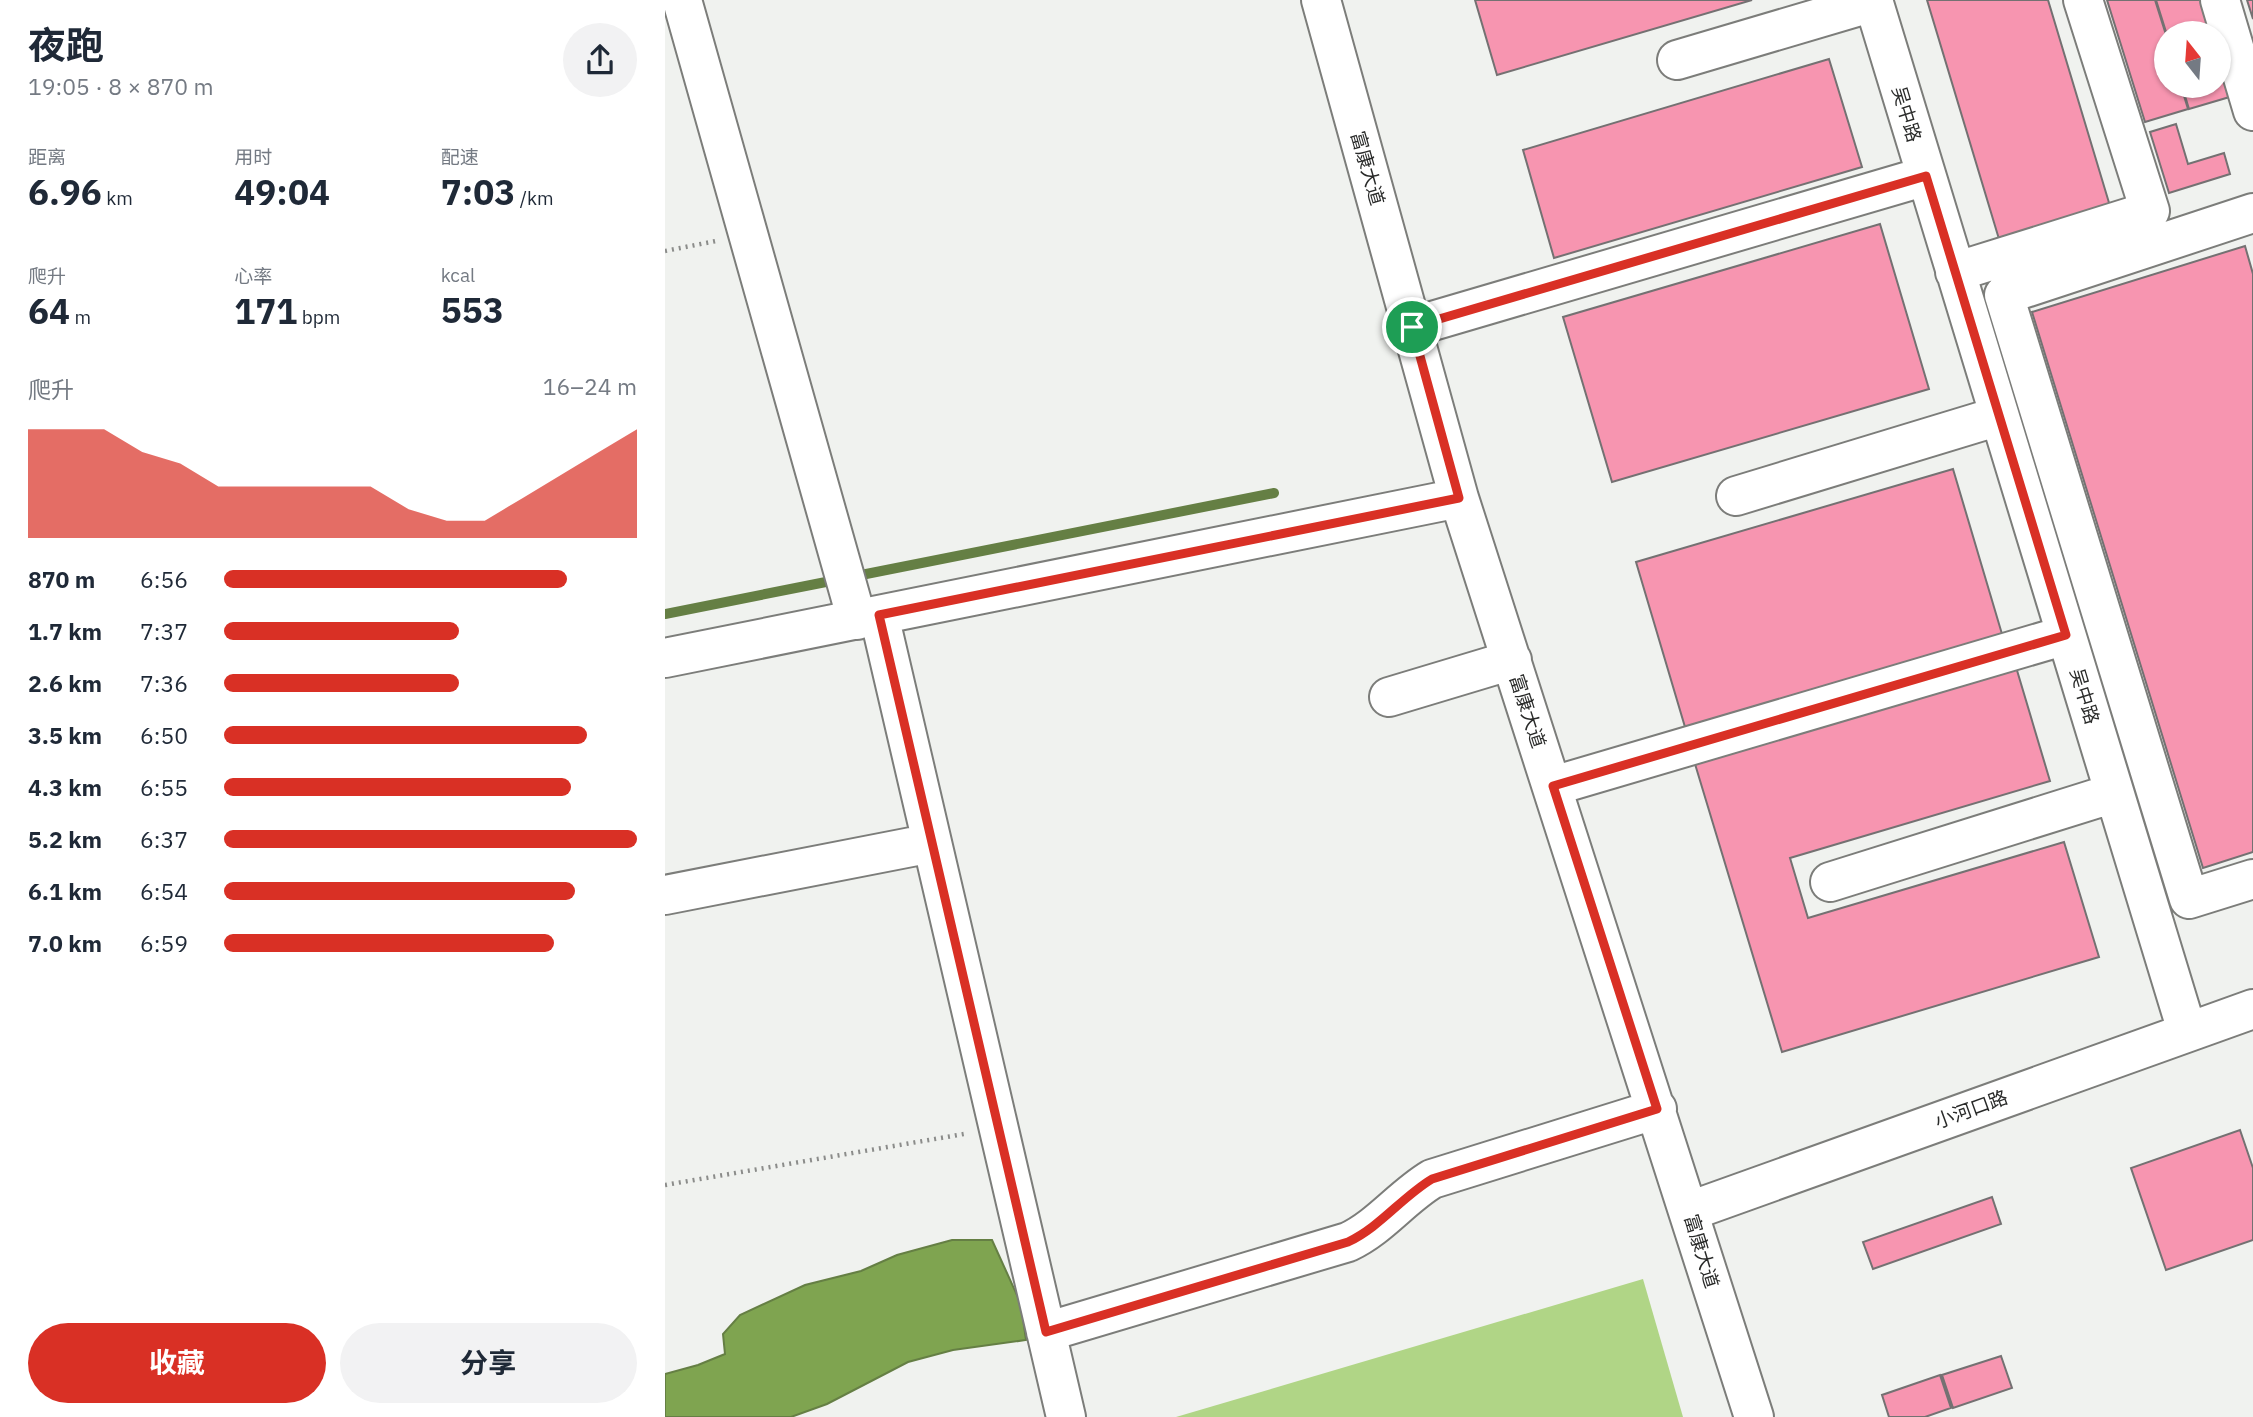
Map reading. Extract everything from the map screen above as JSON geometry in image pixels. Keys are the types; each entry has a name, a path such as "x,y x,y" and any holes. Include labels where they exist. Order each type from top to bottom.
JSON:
{"street":[{"path":"683,0 748,234 932,843 1066,1417"},
{"name":"富康大道","path":"1321,0 1459,498 1754,1417"},
{"path":"1955,272 2150,211 2083,0"},
{"path":"2220,0 2253,111"},
{"path":"1677,60 1873,1"},
{"name":"吴中路","path":"1873,1 2187,1031"},
{"path":"1412,327 1926,176"},
{"path":"2253,213 2004,295 2189,899 2253,878"},
{"path":"1736,496 1999,416"},
{"path":"665,658 856,598 1459,498"},
{"path":"1553,786 2066,635"},
{"path":"1389,697 1512,660"},
{"path":"1830,882 2114,793"},
{"path":"665,895 932,843"},
{"name":"小河口路","path":"1690,1211 2253,1009"},
{"path":"1046,1332 1348,1242 1361,1236 1432,1179 1657,1109"}],"path":[{"path":"665,251 748,234"},
{"path":"665,1185 998,1128"}],"shaded area":[{"path":"952,1240 992,1240 1021,1304 1026,1340 953,1350 908,1362 827,1404 791,1417 665,1417 665,1374 725,1354 723,1334 740,1315 805,1285 861,1271 897,1255"},
{"path":"1643,1279 1683,1417 1176,1417"}],"building":[{"path":"1475,0 1752,0 1497,75"},
{"path":"1927,0 2048,0 2113,216 2002,249"},
{"path":"2107,0 2155,0 2162,21 2154,21 2154,98 2185,98 2188,109 2145,122"},
{"path":"2156,0 2203,0 2209,21 2163,21"},
{"path":"2247,0 2253,0 2253,19"},
{"path":"1829,59 1862,167 1554,258 1523,150"},
{"path":"2186,98 2226,98 2189,109"},
{"path":"2176,124 2188,164 2224,153 2230,174 2169,193 2150,132"},
{"path":"1880,224 1929,389 1612,482 1563,317"},
{"path":"2245,246 2253,274 2253,852 2203,868 2032,312"},
{"path":"1953,469 2002,634 1685,727 1636,562"},
{"path":"2016,667 2050,781 1790,858 1808,918 2064,842 2099,957 1782,1052 1695,764"},
{"path":"2240,1130 2253,1168 2253,1240 2166,1270 2131,1168"},
{"path":"1992,1197 2001,1224 1873,1269 1863,1242"},
{"path":"2001,1356 2012,1388 1953,1408 1942,1375"},
{"path":"1940,1375 1951,1408 1925,1417 1889,1417 1882,1395"}],"waterway":[{"path":"851,577 1274,493"},
{"path":"665,614 836,580"}],"route":[{"path":"1926,176 2066,635 1553,786 1657,1109 1432,1179 1361,1236 1348,1242 1046,1332 879,615 1459,498 1412,327 1926,176"}]}
